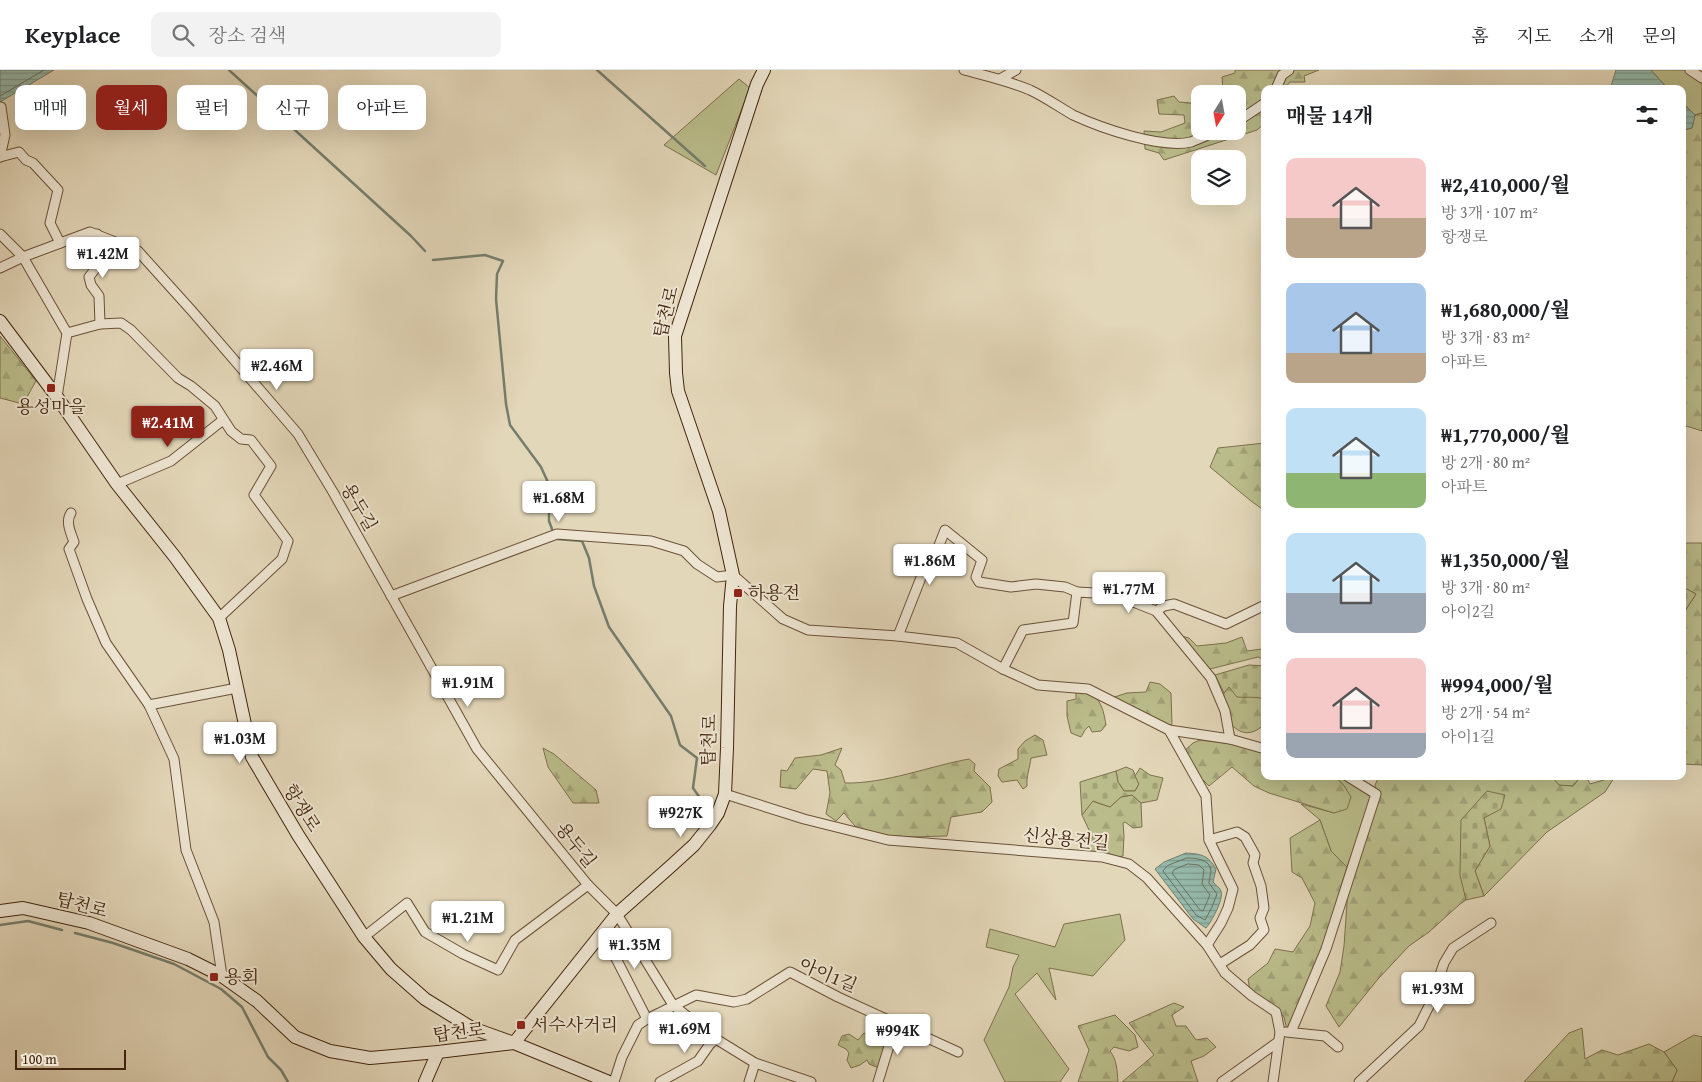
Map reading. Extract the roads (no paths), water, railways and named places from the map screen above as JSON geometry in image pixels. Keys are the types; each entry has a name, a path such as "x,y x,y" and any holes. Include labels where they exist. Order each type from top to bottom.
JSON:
{"main road":[{"name":"탑천로","path":"0,911 23,908 89,923 188,959 222,976 257,1001 296,1037 330,1051 370,1058 438,1052 514,1043 617,914 694,845 718,813 725,794 730,606 733,575 719,511 678,391 675,366 675,336 757,84 764,70"},
{"name":"항쟁로","path":"0,321 57,397 117,484 175,557 218,618 230,650 252,757 295,830 364,937 391,969 425,999 472,1028 609,1082"},
{"path":"425,1082 438,1052"}],"street":[{"path":"964,70 1000,79 1030,90 1074,115 1144,139 1171,144 1196,140"},
{"path":"1000,79 1016,70"},
{"path":"1690,70 1702,78"},
{"path":"1278,85 1283,72"},
{"path":"1,106 4,135 0,157 19,152 26,160 33,163 58,190 50,223 60,243"},
{"path":"1246,116 1261,106"},
{"path":"0,268 23,257 90,232 97,234 99,264 89,277 91,285 99,296 100,324"},
{"path":"0,234 23,257 67,333 57,397"},
{"name":"용두길","path":"97,234 138,251 192,310 298,434 478,749 588,885 617,914 674,1004 716,1039 755,1063 812,1082"},
{"path":"67,333 100,324 121,323 131,330 178,378 216,406 231,431 241,439 251,440 271,466 254,495 288,541 282,559 218,618"},
{"path":"117,484 171,461 223,420"},
{"path":"71,513 68,526 74,542 69,549 87,599 106,643 149,706 174,759 186,850 214,922 222,976"},
{"path":"898,636 922,575 936,553 945,530 982,560 976,577 979,582 1012,587 1036,584 1065,587 1078,592 1113,594 1156,611 1211,678 1225,711 1230,739"},
{"path":"391,596 556,534 651,541 684,551 698,564 717,577 733,575 783,619 808,630 898,636 957,643 1003,670 1038,685 1088,690 1169,730 1230,739 1261,748"},
{"path":"1003,670 1022,630 1073,623 1078,592"},
{"path":"1156,611 1164,606 1174,604 1226,624 1261,607"},
{"path":"149,706 237,688"},
{"path":"1169,730 1206,796 1209,840 1233,889 1228,908 1207,944"},
{"path":"1291,1032 1326,948 1376,794 1353,780"},
{"name":"신상용전길","path":"725,794 804,819 888,840 1102,857 1129,864 1147,878 1207,944 1225,973 1252,996 1276,1012 1280,1032"},
{"path":"1209,840 1237,832 1245,837 1254,855 1253,863 1261,886 1264,908 1260,918 1264,930 1250,945 1220,964"},
{"path":"364,937 406,903 425,932 464,954 498,970 515,940 588,885"},
{"path":"1359,1082 1419,1026 1430,1004 1444,963 1453,948 1490,923"},
{"path":"602,931 647,1019"},
{"name":"아이1길","path":"614,1082 622,1057 638,1024 674,1004 696,995 734,1002 747,999 790,972 838,997 896,1023"},
{"path":"878,1082 896,1023 958,1052"},
{"path":"1273,1082 1280,1032 1325,1036 1338,1047"},
{"path":"660,1082 698,1061 716,1039"},
{"path":"1222,1082 1278,1042"},
{"path":"749,1082 755,1063"}],"water":[{"path":"0,70 54,70 29,85 15,85 15,93 0,102"},
{"path":"1616,70 1651,70 1664,85 1611,85"},
{"path":"1686,107 1695,115 1692,128 1686,129"},
{"path":"1186,853 1204,856 1216,869 1213,882 1221,891 1221,900 1206,928 1193,919 1155,869 1164,862"}],"waterway":[{"path":"229,70 411,236 425,251"},
{"path":"597,70 705,166"},
{"path":"433,260 485,255 503,261 497,274 496,299 506,404 510,425 541,467 551,489 549,521 552,529"},
{"path":"557,539 582,541 589,558 594,586 609,627 671,716 680,745 697,758 693,788 702,801"},
{"path":"0,925 28,921 62,930"},
{"path":"75,933 113,943 174,964 221,989 242,1007 268,1057 281,1070 288,1082"}],"place":[{"name":"용성마을","path":"51,388"},
{"name":"하용전","path":"738,593"},
{"name":"용회","path":"214,977"},
{"name":"서수사거리","path":"521,1025"}]}
